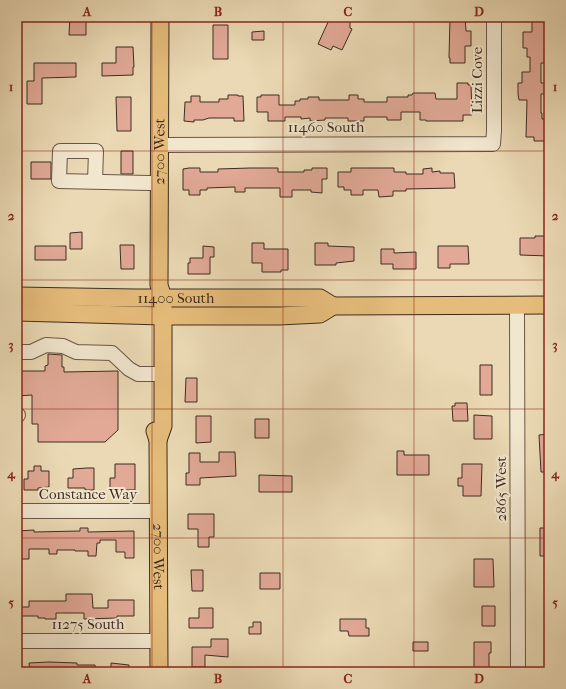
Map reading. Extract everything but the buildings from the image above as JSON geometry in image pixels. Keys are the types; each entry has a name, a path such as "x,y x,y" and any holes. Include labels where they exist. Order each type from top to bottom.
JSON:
{"main road":[{"name":"2700 West","path":"158,440 163,426 158,316 160,17"},
{"name":"11400 South","path":"17,296 158,294 320,298 333,306 549,305"},
{"name":"11400 South","path":"17,312 158,316 320,314 333,306"},
{"name":"2700 West","path":"158,316 154,374 153,424 158,440 159,672"}],"street":[{"name":"Lizzi Cove","path":"493,144 494,17"},
{"name":"11460 South","path":"160,145 493,144"},
{"path":"96,182 160,183"},
{"name":"2865 West","path":"517,306 518,672"},
{"path":"17,352 32,352 46,345 63,346 76,352 112,353 129,369 138,374 154,374"},
{"name":"Constance Way","path":"17,511 159,511"},
{"name":"11275 South","path":"17,641 159,641"}]}
